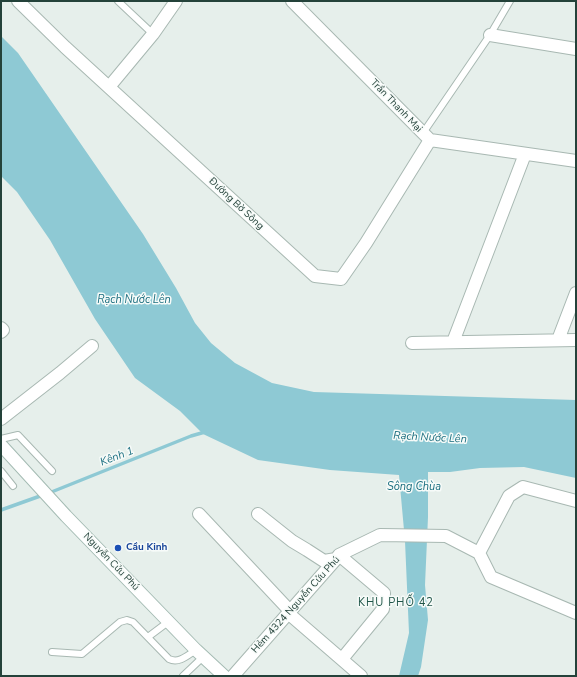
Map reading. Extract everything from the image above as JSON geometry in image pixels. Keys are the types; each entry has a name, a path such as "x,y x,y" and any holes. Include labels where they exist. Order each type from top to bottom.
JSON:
{"street":[{"name":"Đường Bờ Sông","path":"18,1 109,87 315,276 341,279 366,244 426,136"},
{"path":"109,87 153,34 176,1"},
{"name":"Trần Thanh Mại","path":"292,1 426,136 576,162"},
{"path":"490,34 576,48"},
{"path":"453,342 525,154"},
{"path":"558,340 576,293"},
{"path":"412,343 576,340"},
{"path":"1,420 92,346"},
{"name":"Nguyễn Cửu Phú","path":"1,445 22,466 66,516 168,622 224,676"},
{"path":"576,501 523,487 509,496 479,553 491,577 576,613"},
{"path":"199,514 289,612 360,676"},
{"path":"258,514 292,541 324,561 337,557 384,593 383,609 342,660"},
{"name":"Hẻm 4324 Nguyễn Cửu Phú","path":"232,676 337,557 380,535 446,536 479,553"}],"lane":[{"path":"118,1 153,34"},
{"path":"426,136 510,1"},
{"path":"1,439 18,435 52,470"},
{"path":"1,471 13,486"},
{"path":"52,652 82,654 120,622 126,620 133,622 169,660 178,661 200,653"},
{"path":"148,637 168,622"},
{"path":"183,676 200,653"}],"water":[{"name":"Rạch Nước Lên","path":"1,36 18,53 143,234 176,288 195,323 211,343 235,363 272,383 314,392 576,400 576,478 524,467 480,468 450,472 428,472 425,585 428,620 421,667 418,676 399,676 409,633 405,541 399,475 330,470 258,460 203,434 180,411 135,378 95,319 50,240 17,192 1,176"}],"waterway":[{"name":"Kênh 1","path":"49,493 191,436 205,432"},
{"name":"Kênh 1","path":"1,510 43,495"}],"place":[{"name":"Cầu Kinh","path":"118,548"}],"district":[{"name":"KHU PHỐ 42","path":"396,603"}],"water label":[{"name":"Sông Chùa","path":"414,487"}]}
